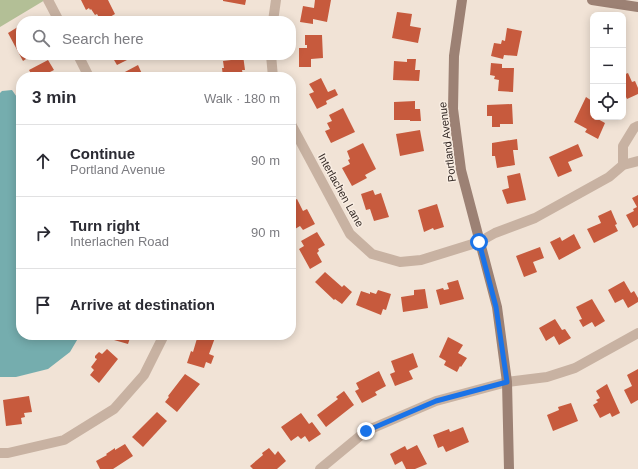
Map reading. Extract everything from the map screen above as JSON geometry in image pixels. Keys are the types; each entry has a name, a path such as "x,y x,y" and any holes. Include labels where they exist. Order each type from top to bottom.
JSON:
{"street":[{"path":"48,0 56,16"},
{"path":"274,16 276,0"},
{"name":"Portland Avenue","path":"462,0 454,56 453,109 461,170 496,307 507,382 509,469"},
{"path":"592,0 638,8"},
{"path":"80,60 86,72"},
{"path":"271,60 273,72"},
{"path":"623,165 623,146 634,128 638,126"},
{"name":"Interlachen Lane","path":"296,133 350,234 372,254 400,262 420,260 479,242 495,233 535,218 609,178 623,165 638,161"},
{"path":"320,469 366,431 436,401 507,382 547,377 574,368 638,333"},
{"path":"0,453 8,453 64,440 114,409 144,375 162,340"}],"green space":[{"path":"0,0 45,0 16,16 0,27"}],"water":[{"path":"12,90 16,96 16,340 77,340 70,352 48,369 16,377 0,377 0,93 2,91"}],"building":[{"path":"81,0 108,0 115,14 112,16 98,16 97,14 95,15 89,8 86,10"},
{"path":"223,0 246,0 245,5"},
{"path":"315,0 331,0 327,22 313,19 313,24 300,22 303,6 314,8"},
{"path":"397,12 412,14 410,26 421,28 418,43 392,38"},
{"path":"16,28 16,48 8,33"},
{"path":"507,28 522,31 517,56 504,55 503,59 491,56 494,43 501,44 502,40 505,41"},
{"path":"305,35 322,35 323,58 311,59 311,67 299,67 299,48 307,48 307,45 305,45"},
{"path":"407,59 416,59 415,70 420,70 419,81 393,80 394,61 407,62"},
{"path":"48,60 54,70 50,72 30,72 29,70"},
{"path":"114,60 127,60 117,65"},
{"path":"244,60 245,70 242,70 242,72 222,72 222,68 224,68 223,61"},
{"path":"491,63 502,64 502,68 514,68 513,92 498,91 499,80 494,79 495,76 490,75"},
{"path":"138,65 141,72 125,72"},
{"path":"628,73 632,82 635,81 638,88 638,94 627,99 626,97 626,74"},
{"path":"321,78 328,92 335,89 338,95 326,101 327,104 317,109 309,94 314,92 309,84"},
{"path":"586,97 590,100 590,120 600,120 605,123 598,139 585,132 587,129 574,122"},
{"path":"415,101 415,109 420,109 421,121 394,120 394,102"},
{"path":"512,104 513,124 500,124 500,127 492,127 492,116 487,116 487,105"},
{"path":"343,108 355,132 331,143 325,131 330,129 327,123 332,121 329,115"},
{"path":"420,130 424,151 400,156 396,134"},
{"path":"517,139 518,150 513,150 515,165 497,168 495,156 492,156 492,143"},
{"path":"363,143 376,169 365,175 367,178 352,186 342,168 350,164 347,151"},
{"path":"578,144 583,156 568,162 572,171 558,177 549,157"},
{"path":"520,173 526,200 507,204 502,190 509,188 507,176"},
{"path":"373,190 375,195 381,193 389,217 374,221 370,209 366,210 361,194"},
{"path":"638,195 638,225 633,228 626,215 634,211 633,209 637,207 632,198"},
{"path":"296,200 303,211 307,209 315,224 303,230 300,226 296,228"},
{"path":"437,204 444,227 434,230 433,228 424,232 418,210"},
{"path":"611,210 617,224 615,225 618,231 594,243 587,229 601,223 598,216"},
{"path":"317,232 325,245 318,249 319,251 317,253 322,262 310,269 299,249 304,246 301,241"},
{"path":"574,234 581,248 559,260 550,242 560,237 562,241"},
{"path":"540,247 544,258 533,262 537,272 524,277 516,256"},
{"path":"325,272 342,287 344,285 352,292 342,304 335,299 334,300 315,282"},
{"path":"458,280 464,299 440,305 436,290 443,288 444,290 449,289 447,283"},
{"path":"624,281 631,293 634,291 638,298 638,302 628,308 623,299 615,303 608,290"},
{"path":"425,289 428,308 403,312 401,297 414,295 414,290"},
{"path":"378,290 391,294 386,310 383,309 381,315 356,305 361,291 376,294"},
{"path":"592,299 605,321 595,327 592,322 583,327 579,320 582,319 576,307"},
{"path":"555,319 562,330 565,329 571,338 559,345 554,336 546,341 539,328"},
{"path":"448,337 463,345 458,353 467,358 457,372 444,365 446,361 439,357"},
{"path":"114,340 129,340 128,344"},
{"path":"197,340 214,340 209,354 214,356 211,364 206,362 204,368 187,363 191,351 193,352"},
{"path":"107,349 118,359 99,383 90,375 94,370 91,367 97,359 95,356 99,352 102,354"},
{"path":"413,353 418,367 409,371 413,379 395,386 390,374 395,372 391,361"},
{"path":"638,369 638,400 631,404 624,390 632,386 627,375"},
{"path":"379,371 386,386 375,392 377,395 362,403 355,391 359,389 356,383"},
{"path":"185,374 200,384 177,412 165,402"},
{"path":"607,384 620,413 612,417 610,413 600,418 593,405 598,402 596,400 600,398 596,391"},
{"path":"344,391 354,405 326,427 317,415 338,399 336,397"},
{"path":"29,396 32,412 24,413 25,417 21,418 22,424 6,426 3,400"},
{"path":"571,403 578,421 553,431 547,415 559,410 558,407"},
{"path":"157,412 167,421 143,447 132,437"},
{"path":"301,413 309,424 312,422 321,434 309,442 305,436 301,439 298,436 291,441 281,427"},
{"path":"463,427 469,442 446,452 443,446 438,448 433,435 449,429 450,432"},
{"path":"125,444 133,456 113,469 100,469 96,461 107,455 106,454 115,448 115,450"},
{"path":"417,445 427,464 415,469 406,469 402,461 395,465 390,454 405,446 407,450"},
{"path":"269,448 275,455 278,451 286,461 277,469 253,469 250,466"}],"route":[{"path":"366,431 436,401 507,382 496,307 479,242"}]}
